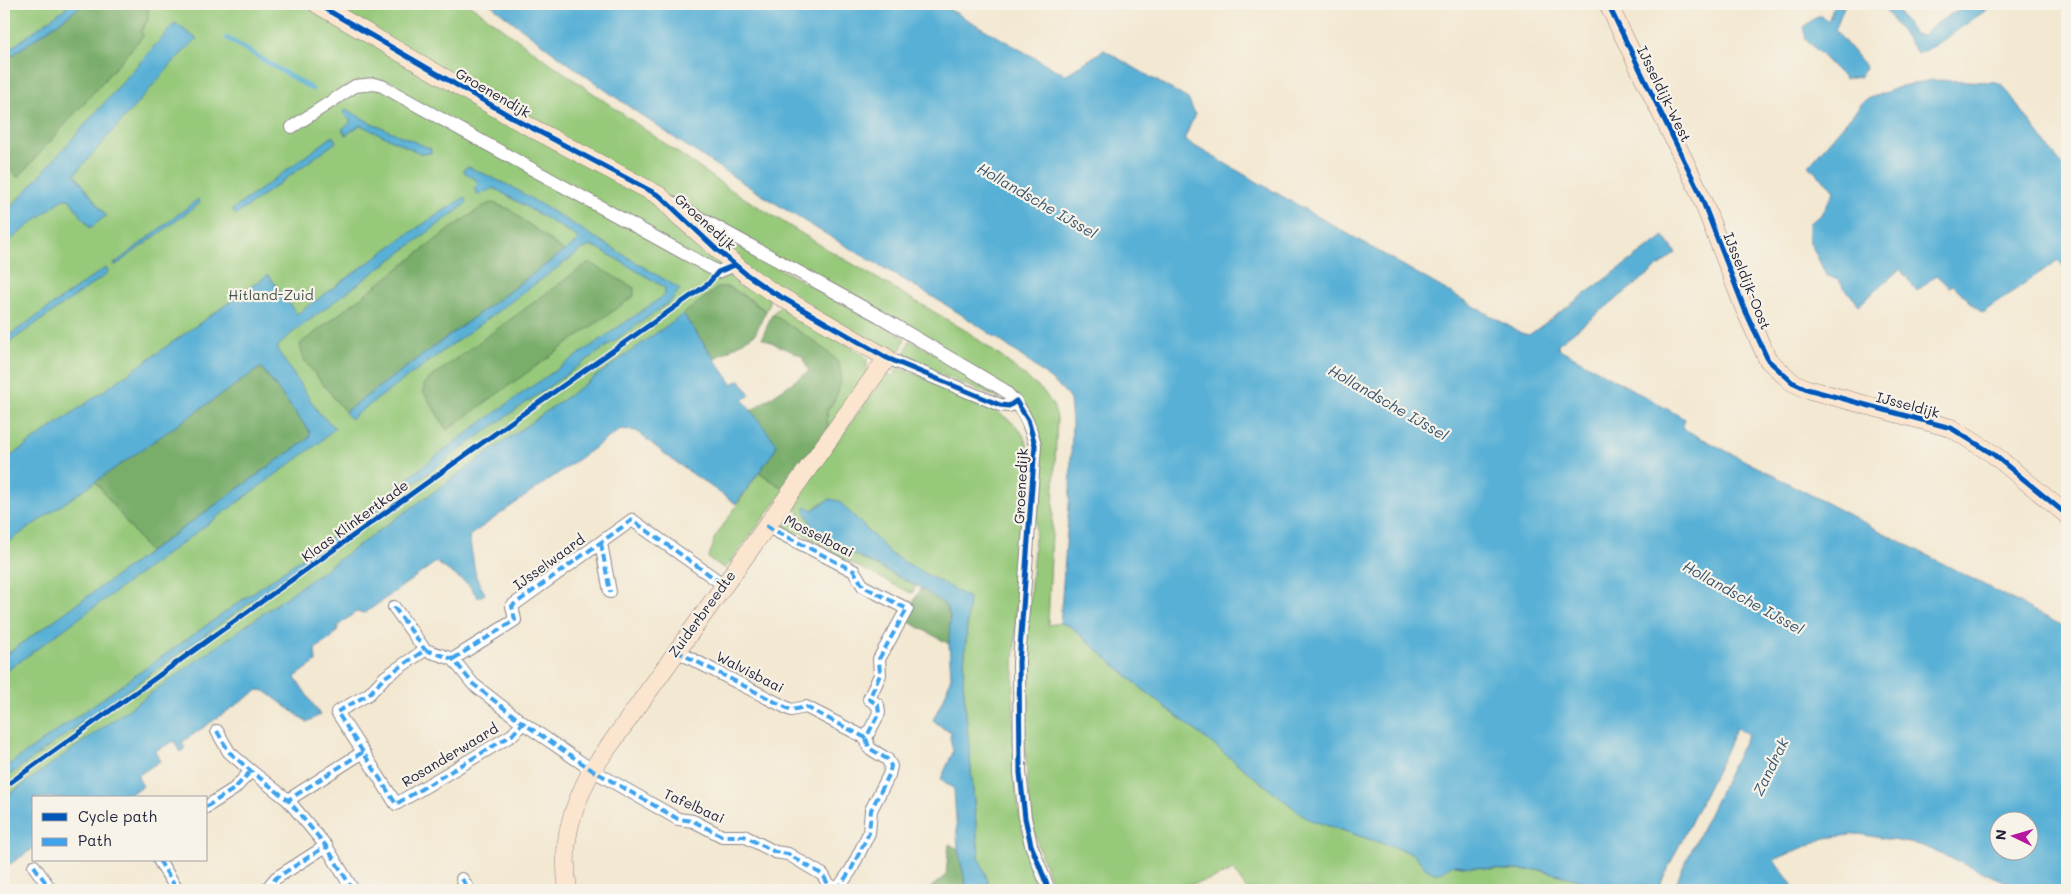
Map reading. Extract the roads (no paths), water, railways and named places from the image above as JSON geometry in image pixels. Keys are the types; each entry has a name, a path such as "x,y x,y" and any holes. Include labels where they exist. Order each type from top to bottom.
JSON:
{"street":[{"name":"Groenendijk","path":"317,4 517,120 660,196"},
{"name":"IJsseldijk-West","path":"1608,4 1700,194"},
{"name":"Groenedijk","path":"292,127 355,86 374,84 382,86 718,272 735,264"},
{"name":"IJsseldijk-Oost","path":"1700,194 1745,310 1768,360 1781,373"},
{"name":"Groenedijk","path":"660,196 679,216 735,264 769,290 887,358 1000,405 1009,406 1016,401"},
{"name":"Groenedijk","path":"660,196 879,316 1004,390 1016,401 1028,420 1036,445 1019,662 1020,773 1024,818 1031,845 1049,890"},
{"name":"Zuiderbreedte","path":"568,890 565,855 568,829 577,799 592,770 887,358"},
{"name":"IJsseldijk","path":"1781,373 1792,382 1807,389 1951,428 1992,454 2067,515"},
{"name":"IJsselwaard","path":"452,659 515,620 512,606 632,520 724,585"},
{"name":"Mosselbaai","path":"766,526 854,571 863,586 907,609 879,659 880,675 869,699 878,705 879,713 866,738"},
{"name":"IJsselwaard","path":"601,543 610,592"},
{"path":"394,607 425,650 452,659 472,684 522,723 592,770"},
{"name":"Rosanderwaard","path":"425,650 385,677 369,694 337,712 396,804 512,734 522,723"},
{"name":"Walvisbaai","path":"676,651 791,710 806,706 866,738"},
{"path":"218,731 229,752 288,800 326,846 353,890"},
{"path":"832,888 851,870 869,833 871,810 889,775 891,766 887,758 868,748 866,738"},
{"path":"288,800 362,752"},
{"name":"Tafelbaai","path":"592,770 678,819 693,821 722,836 744,836 775,852 788,854 823,874 832,888"},
{"path":"208,806 234,789 251,771"},
{"path":"266,890 276,878 326,846"},
{"path":"160,862 175,889"},
{"path":"34,866 51,890"},
{"path":"462,879 469,890"}],"water":[{"path":"71,4 84,4 4,61 4,53"},
{"path":"490,4 940,4 1058,71 1067,74 1104,50 1188,99 1195,114 1184,140 1521,333 1529,335 1664,236 1676,253 1558,344 1558,348 1685,419 1682,428 2067,628 2067,890 2024,890 1920,845 1859,834 1825,838 1774,860 1796,890 1672,890 1748,734 1736,728 1657,890 1609,888 1541,870 1503,870 1454,865 1436,874 1426,869 1414,854 1308,819 1140,687 1070,626 1060,623 1070,492 1072,422 1070,400 1063,390 1032,364 966,317 791,213 714,164 600,86"},
{"path":"1834,4 1845,4 1835,30 1866,67 1860,77 1845,79 1806,39 1803,27 1818,16 1822,16 1828,22"},
{"path":"1881,4 1900,4 1899,13 1914,34 1923,36 1930,28 1966,4 1995,4 1936,45 1918,54"},
{"path":"175,23 197,39 177,58 75,174 106,216 90,228 69,199 63,199 4,245 4,214"},
{"path":"1932,80 1996,82 2002,84 2067,172 2067,270 2058,260 1982,313 1953,285 1949,287 1936,275 1917,291 1900,269 1859,305 1838,280 1826,275 1809,240 1809,223 1820,216 1835,190 1808,166 1865,100 1902,86"},
{"path":"346,109 367,121 431,149 431,153 422,154 360,125 346,135 342,129 350,123 350,120 343,113"},
{"path":"333,136 336,142 236,215 232,210"},
{"path":"469,167 512,187 680,289 672,300 483,433 4,779 4,768 343,529 453,443 521,394 665,295 664,287 598,248 591,246 583,249 350,419 345,412 578,241 576,236 494,188 478,195 474,189 478,184 476,180 464,172 464,169"},
{"path":"463,198 467,202 462,207 292,333 278,346 278,351 319,413 335,428 319,443 4,673 4,656 309,438 310,432 261,367 4,545 4,461 268,275 297,314 408,234"},
{"path":"198,199 200,201 199,204 116,265 114,264"},
{"path":"105,268 108,270 107,274 4,346 4,339"},
{"path":"683,314 732,384 740,380 750,395 743,400 776,443 775,450 736,504 670,458 636,431 621,429 469,536 476,577 485,594 478,598 469,585 436,562 365,613 356,612 339,625 331,638 315,649 316,662 295,677 320,715 307,722 265,691 258,690 182,742 185,749 180,752 174,741 155,751 160,761 137,776 143,786 126,796 32,796 32,849 4,868 4,798"},
{"path":"830,499 839,501 892,555 969,598 963,681 979,857 991,890 967,890 958,849 954,789 941,779 953,752 950,737 951,731 944,729 933,720 946,693 951,676 950,616 947,606 921,588 818,536 804,511 807,506 812,510"}],"waterway":[{"path":"227,38 312,89"}],"water label":[{"name":"Hollandsche IJssel","path":"1037,201"},
{"name":"Hollandsche IJssel","path":"1388,403"},
{"name":"Hollandsche IJssel","path":"1743,598"},
{"name":"Zandrak","path":"1771,767"}],"park label":[{"name":"Hitland-Zuid","path":"271,295"}]}
